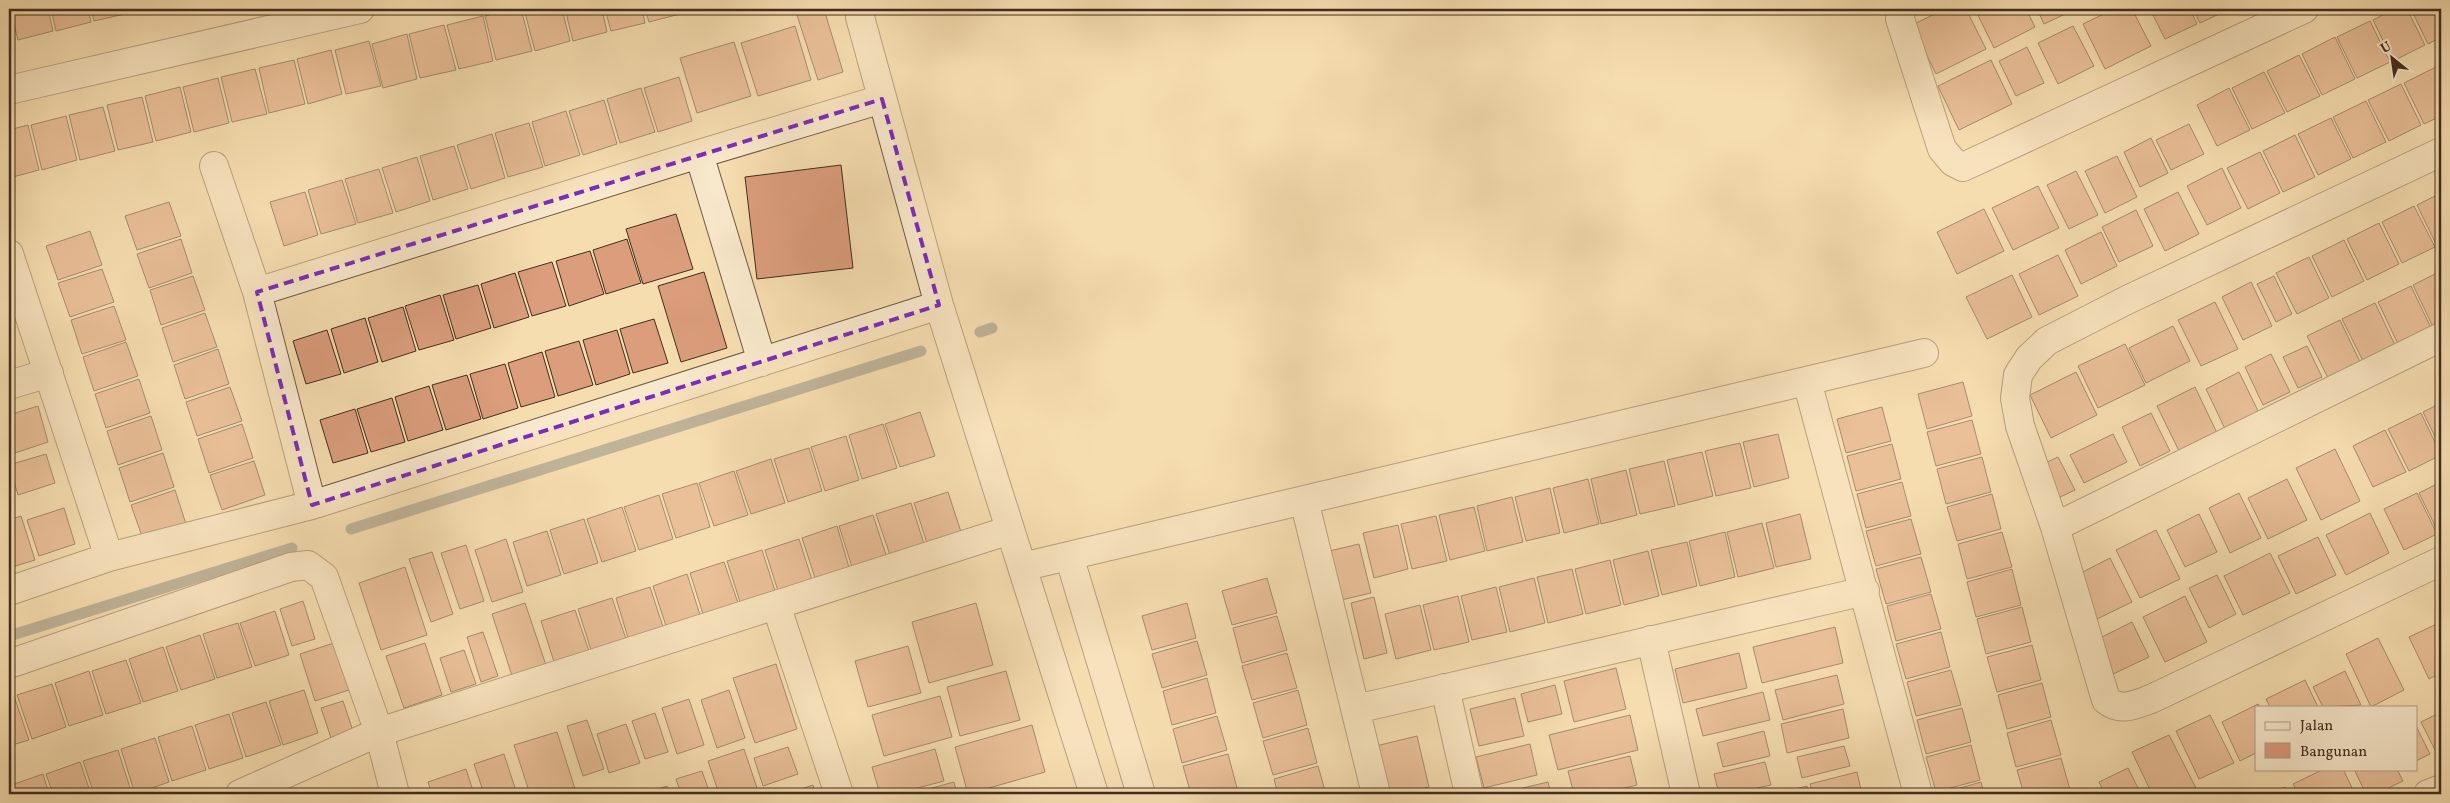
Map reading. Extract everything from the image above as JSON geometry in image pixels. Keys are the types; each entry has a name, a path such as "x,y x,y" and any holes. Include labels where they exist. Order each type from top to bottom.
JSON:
{"street":[{"path":"9,90 296,16 360,9"},
{"path":"1901,9 1900,19 1942,148 1953,162 1963,167 2304,9"},
{"path":"860,17 939,305 1094,794"},
{"path":"257,292 699,154 882,100"},
{"path":"2441,152 2127,300 2047,341 2029,358 2018,375 2014,398 2020,426 2055,527 2106,700 2114,706 2120,708 2131,706 2151,699 2441,562"},
{"path":"699,154 762,362"},
{"path":"214,166 257,292 312,505"},
{"path":"9,254 109,557"},
{"path":"9,591 109,557 312,505 939,305"},
{"path":"2055,527 2441,337"},
{"path":"1022,567 1924,353"},
{"path":"9,386 49,373"},
{"path":"1807,381 1865,591 1918,794"},
{"path":"1304,500 1376,794"},
{"path":"240,794 379,732 1010,530"},
{"path":"1069,556 1141,794"},
{"path":"9,664 282,570 308,565 324,577 379,732 395,794"},
{"path":"1356,709 1865,591"},
{"path":"776,606 839,794"},
{"path":"1651,640 1686,794"},
{"path":"1445,688 1469,794"},
{"path":"2428,794 2441,789"}],"highlighted area":[{"path":"882,99 939,305 312,505 257,292"}],"building":[{"path":"10,9 48,9 53,31 18,40"},
{"path":"51,9 88,9 91,22 56,31"},
{"path":"91,9 128,9 129,13 94,21"},
{"path":"511,9 521,9 532,51 496,60 485,16"},
{"path":"524,9 562,9 570,41 535,51"},
{"path":"565,9 602,9 607,32 573,41"},
{"path":"605,9 642,9 645,23 611,31"},
{"path":"645,9 683,9 684,13 649,22"},
{"path":"824,9 843,72 818,80 797,15"},
{"path":"1945,9 1966,9 1986,49 1936,74 1912,25"},
{"path":"1975,9 2026,9 2035,27 1994,48"},
{"path":"2037,9 2076,9 2044,24"},
{"path":"2114,9 2132,9 2151,46 2105,69 2083,24"},
{"path":"2150,9 2190,9 2197,24 2165,39"},
{"path":"2193,9 2230,9 2200,23"},
{"path":"2395,9 2407,9 2425,45 2393,61 2373,20"},
{"path":"2411,9 2441,9 2441,37 2428,44"},
{"path":"9,13 15,40 9,41"},
{"path":"483,16 493,61 459,69 447,25"},
{"path":"2370,21 2390,62 2357,78 2337,37"},
{"path":"444,25 456,70 420,78 409,34"},
{"path":"795,26 811,80 758,96 741,43"},
{"path":"2073,26 2094,66 2058,84 2038,43"},
{"path":"407,34 417,79 383,88 372,44"},
{"path":"2335,37 2355,79 2322,95 2302,54"},
{"path":"369,41 381,86 346,94 335,50"},
{"path":"734,42 751,96 697,113 680,58"},
{"path":"2027,47 2044,83 2016,96 1999,61"},
{"path":"331,50 342,94 308,104 297,59"},
{"path":"2299,55 2320,96 2287,112 2267,71"},
{"path":"294,60 305,104 269,113 259,68"},
{"path":"1991,60 2012,104 1959,130 1938,86"},
{"path":"2436,67 2441,77 2441,116 2424,124 2404,83"},
{"path":"255,69 267,114 232,122 221,77"},
{"path":"2264,72 2285,113 2252,129 2232,88"},
{"path":"679,77 692,121 658,132 644,88"},
{"path":"218,78 229,123 194,132 183,87"},
{"path":"2401,84 2421,125 2389,141 2368,100"},
{"path":"180,87 191,132 156,141 145,96"},
{"path":"641,88 655,132 620,143 607,99"},
{"path":"2229,88 2250,130 2217,146 2197,105"},
{"path":"142,97 153,142 118,150 107,105"},
{"path":"604,100 617,144 583,155 569,111"},
{"path":"2366,101 2386,142 2353,158 2333,117"},
{"path":"103,107 115,151 80,160 69,115"},
{"path":"566,111 580,155 545,166 532,122"},
{"path":"66,116 77,160 42,170 31,125"},
{"path":"2331,118 2351,159 2318,175 2298,134"},
{"path":"529,123 543,167 508,177 495,133"},
{"path":"2189,124 2204,154 2171,170 2156,140"},
{"path":"28,125 39,170 9,178 9,130"},
{"path":"492,134 505,178 471,189 457,145"},
{"path":"2295,135 2315,177 2283,192 2263,151"},
{"path":"2151,138 2168,173 2140,187 2124,152"},
{"path":"454,146 468,189 433,200 420,156"},
{"path":"2260,152 2280,193 2248,209 2227,168"},
{"path":"2117,156 2137,197 2105,213 2085,171"},
{"path":"417,157 430,201 396,212 382,168"},
{"path":"841,165 853,268 757,279 745,177"},
{"path":"2222,168 2241,208 2207,225 2187,186"},
{"path":"379,169 393,213 358,223 345,179"},
{"path":"2076,171 2098,215 2069,229 2047,185"},
{"path":"342,180 356,224 321,234 308,190"},
{"path":"2038,186 2059,228 2013,250 1992,208"},
{"path":"305,192 318,235 284,246 270,202"},
{"path":"2178,192 2199,234 2165,251 2144,209"},
{"path":"2441,193 2441,245 2437,246 2417,205"},
{"path":"169,202 181,236 137,250 125,216"},
{"path":"2414,206 2435,247 2402,263 2382,222"},
{"path":"1984,209 2004,251 1957,274 1937,232"},
{"path":"2136,210 2153,246 2119,262 2102,227"},
{"path":"676,214 693,269 643,284 626,229"},
{"path":"2379,223 2399,264 2367,280 2347,239"},
{"path":"90,231 102,265 58,280 46,246"},
{"path":"2101,232 2117,266 2081,284 2065,250"},
{"path":"181,239 192,273 149,288 137,254"},
{"path":"627,239 641,283 606,294 593,250"},
{"path":"2344,240 2364,281 2332,297 2312,256"},
{"path":"590,251 604,294 569,306 556,261"},
{"path":"2058,255 2078,296 2039,315 2019,274"},
{"path":"2309,257 2329,298 2297,314 2276,273"},
{"path":"552,262 566,306 532,316 518,272"},
{"path":"102,269 114,302 70,317 58,283"},
{"path":"2441,271 2441,323 2433,327 2413,285"},
{"path":"704,272 727,348 681,362 658,286"},
{"path":"515,273 529,317 494,328 481,284"},
{"path":"2012,275 2032,317 1987,339 1966,297"},
{"path":"193,276 205,310 161,325 150,290"},
{"path":"2274,276 2292,314 2276,322 2257,284"},
{"path":"2251,282 2272,326 2243,340 2222,297"},
{"path":"478,285 491,328 456,339 443,295"},
{"path":"2411,286 2431,328 2398,344 2378,302"},
{"path":"440,295 454,340 419,350 405,306"},
{"path":"2215,302 2238,349 2201,366 2178,320"},
{"path":"2375,303 2395,345 2363,361 2342,319"},
{"path":"114,306 126,340 82,354 71,320"},
{"path":"403,307 416,351 382,362 368,318"},
{"path":"205,313 217,347 173,362 162,328"},
{"path":"365,318 378,362 344,373 331,329"},
{"path":"654,319 668,363 633,373 620,329"},
{"path":"2340,320 2360,362 2328,378 2307,336"},
{"path":"2173,326 2190,361 2146,383 2129,348"},
{"path":"327,330 341,374 306,384 293,341"},
{"path":"617,330 630,374 596,385 583,340"},
{"path":"579,341 593,385 558,396 545,351"},
{"path":"126,342 138,376 94,391 83,357"},
{"path":"2125,344 2145,385 2098,408 2078,366"},
{"path":"2307,346 2322,377 2298,388 2283,357"},
{"path":"218,349 229,384 185,399 174,365"},
{"path":"542,352 555,397 521,407 508,363"},
{"path":"2271,354 2290,392 2263,405 2245,367"},
{"path":"505,364 518,408 483,419 470,374"},
{"path":"2076,372 2097,415 2051,438 2030,395"},
{"path":"2239,372 2260,415 2226,431 2206,389"},
{"path":"467,375 481,419 446,430 432,385"},
{"path":"139,379 150,413 106,428 95,394"},
{"path":"1963,382 1972,416 1927,429 1918,394"},
{"path":"429,386 443,430 408,441 395,397"},
{"path":"230,387 242,421 197,436 186,402"},
{"path":"2195,387 2218,435 2180,453 2157,406"},
{"path":"392,398 405,442 371,452 357,409"},
{"path":"2441,403 2441,449 2423,412"},
{"path":"38,406 48,442 9,455 9,415"},
{"path":"1882,407 1891,441 1846,453 1837,419"},
{"path":"355,409 368,453 333,463 320,420"},
{"path":"920,412 935,456 900,467 885,424"},
{"path":"2151,413 2170,451 2140,466 2122,427"},
{"path":"2421,413 2441,455 2409,471 2388,429"},
{"path":"151,416 162,450 118,465 107,431"},
{"path":"1972,420 1981,454 1936,466 1927,432"},
{"path":"242,424 253,458 209,473 198,439"},
{"path":"883,424 897,468 862,479 849,435"},
{"path":"2385,430 2406,472 2373,487 2353,446"},
{"path":"1778,434 1789,478 1754,487 1743,442"},
{"path":"2113,434 2127,462 2084,483 2070,455"},
{"path":"846,436 859,480 825,491 811,447"},
{"path":"1740,443 1751,488 1716,496 1705,451"},
{"path":"1892,444 1901,479 1856,491 1847,456"},
{"path":"809,448 822,491 788,502 774,459"},
{"path":"2335,449 2360,501 2321,520 2296,468"},
{"path":"1702,452 1713,496 1678,505 1667,460"},
{"path":"163,453 174,487 130,502 119,468"},
{"path":"46,454 55,483 18,495 9,465"},
{"path":"1982,457 1991,492 1946,504 1937,469"},
{"path":"2058,457 2075,490 2058,498 2041,465"},
{"path":"771,459 785,503 751,514 736,471"},
{"path":"254,461 265,495 222,510 210,475"},
{"path":"1664,461 1675,506 1640,514 1629,469"},
{"path":"1626,470 1637,515 1601,524 1591,479"},
{"path":"734,471 748,515 714,526 699,483"},
{"path":"1588,479 1599,524 1564,533 1553,488"},
{"path":"2287,479 2307,520 2268,539 2248,498"},
{"path":"1902,482 1911,516 1866,528 1857,494"},
{"path":"2441,482 2441,533 2439,534 2419,493"},
{"path":"697,483 710,527 676,538 662,494"},
{"path":"1550,488 1560,533 1526,541 1515,497"},
{"path":"175,490 186,524 143,539 131,505"},
{"path":"948,492 962,535 928,546 914,503"},
{"path":"2239,493 2261,538 2230,553 2209,508"},
{"path":"2417,493 2437,534 2404,550 2384,509"},
{"path":"1992,494 2001,529 1957,541 1947,507"},
{"path":"659,495 673,539 639,550 624,507"},
{"path":"1512,497 1523,542 1487,551 1477,506"},
{"path":"911,503 925,547 891,558 876,514"},
{"path":"622,507 636,551 602,562 587,519"},
{"path":"1474,507 1485,551 1450,560 1439,515"},
{"path":"64,508 75,544 39,556 27,520"},
{"path":"2370,513 2389,553 2346,575 2326,535"},
{"path":"1800,514 1811,559 1776,567 1766,523"},
{"path":"2199,514 2217,552 2185,567 2167,530"},
{"path":"873,515 887,558 853,570 839,526"},
{"path":"21,516 35,560 9,568 9,520"},
{"path":"1436,516 1447,561 1412,569 1401,524"},
{"path":"584,519 598,563 564,574 550,530"},
{"path":"1911,519 1921,554 1876,566 1866,531"},
{"path":"1762,523 1774,568 1738,577 1727,532"},
{"path":"1398,525 1408,569 1374,578 1363,533"},
{"path":"837,526 850,571 816,581 802,538"},
{"path":"2156,530 2180,579 2140,598 2116,550"},
{"path":"547,531 561,575 527,586 513,542"},
{"path":"1725,532 1735,577 1700,586 1689,541"},
{"path":"2002,532 2012,567 1967,579 1958,544"},
{"path":"2318,537 2336,575 2296,594 2278,556"},
{"path":"506,539 523,592 492,602 475,550"},
{"path":"799,539 813,583 779,594 765,550"},
{"path":"1687,542 1697,586 1662,595 1651,550"},
{"path":"1359,544 1371,593 1337,601 1325,552"},
{"path":"466,545 484,601 460,609 441,553"},
{"path":"762,550 776,594 741,605 727,561"},
{"path":"1648,551 1659,596 1624,605 1613,560"},
{"path":"432,552 453,614 431,622 409,559"},
{"path":"2270,553 2290,593 2243,615 2224,576"},
{"path":"1921,557 1931,592 1886,604 1876,569"},
{"path":"2110,558 2132,602 2097,619 2075,576"},
{"path":"1610,560 1621,605 1586,614 1575,569"},
{"path":"724,562 739,606 704,617 690,573"},
{"path":"405,567 427,635 381,650 359,583"},
{"path":"1572,569 1583,614 1548,623 1537,577"},
{"path":"2012,569 2021,605 1976,617 1967,582"},
{"path":"687,574 701,618 667,629 653,586"},
{"path":"2217,575 2236,614 2209,628 2189,588"},
{"path":"1267,578 1277,613 1232,625 1222,591"},
{"path":"1534,578 1545,623 1510,632 1499,587"},
{"path":"650,587 664,630 629,641 616,598"},
{"path":"1496,587 1507,632 1472,640 1461,596"},
{"path":"1931,594 1941,629 1896,641 1887,606"},
{"path":"1458,596 1469,642 1434,650 1423,605"},
{"path":"2185,596 2207,642 2165,662 2143,617"},
{"path":"1374,597 1387,653 1364,659 1351,603"},
{"path":"612,598 627,642 592,653 578,609"},
{"path":"303,601 315,639 292,646 280,609"},
{"path":"525,603 549,674 515,685 492,614"},
{"path":"976,603 993,665 929,683 912,622"},
{"path":"1187,603 1196,638 1152,650 1142,616"},
{"path":"1420,605 1431,650 1396,659 1385,614"},
{"path":"2022,607 2031,642 1986,654 1977,619"},
{"path":"575,610 590,654 555,665 541,621"},
{"path":"275,611 289,655 255,666 240,623"},
{"path":"1277,616 1287,650 1242,663 1233,628"},
{"path":"2132,622 2149,657 2113,674 2096,640"},
{"path":"2441,622 2441,673 2429,679 2409,637"},
{"path":"238,623 252,667 217,678 203,634"},
{"path":"1835,627 1843,663 1762,683 1753,647"},
{"path":"483,632 498,676 481,682 467,637"},
{"path":"1941,632 1950,667 1906,679 1896,644"},
{"path":"200,635 215,679 181,690 166,647"},
{"path":"2378,638 2404,690 2371,706 2346,654"},
{"path":"1197,641 1207,675 1162,688 1152,654"},
{"path":"334,643 349,690 315,701 300,654"},
{"path":"425,643 442,695 404,708 386,656"},
{"path":"2032,645 2041,680 1997,692 1987,657"},
{"path":"908,646 921,693 868,707 855,661"},
{"path":"163,647 178,691 143,702 129,659"},
{"path":"464,650 476,684 451,692 440,658"},
{"path":"1287,653 1297,688 1252,700 1242,666"},
{"path":"1739,653 1747,688 1683,703 1675,669"},
{"path":"126,660 141,703 106,714 92,671"},
{"path":"776,664 797,729 755,743 733,678"},
{"path":"1616,668 1626,709 1574,722 1564,681"},
{"path":"1951,670 1961,705 1916,716 1907,682"},
{"path":"89,671 103,715 69,726 55,683"},
{"path":"1006,671 1020,720 960,736 947,687"},
{"path":"2345,671 2361,705 2322,706 2313,687"},
{"path":"1837,675 1844,704 1783,720 1775,690"},
{"path":"1207,678 1216,713 1172,725 1163,691"},
{"path":"2305,680 2318,706 2270,706 2266,699"},
{"path":"2042,683 2051,717 2007,729 1998,695"},
{"path":"52,684 66,727 32,739 17,695"},
{"path":"1555,685 1562,714 1528,722 1521,694"},
{"path":"304,690 318,733 283,745 269,701"},
{"path":"729,690 745,738 717,748 701,700"},
{"path":"1298,690 1307,725 1263,738 1253,703"},
{"path":"1763,692 1770,720 1703,736 1696,709"},
{"path":"14,696 29,740 9,746 9,698"},
{"path":"940,696 952,737 884,756 872,715"},
{"path":"1515,698 1524,736 1479,746 1470,709"},
{"path":"689,699 704,745 677,754 662,708"},
{"path":"343,701 353,731 331,738 321,708"},
{"path":"266,702 281,745 246,757 232,713"},
{"path":"2258,704 2259,706 2255,706 2255,754 2240,761 2222,722"},
{"path":"1962,708 1971,742 1926,754 1917,720"},
{"path":"1843,709 1849,738 1787,753 1781,724"},
{"path":"2441,712 2441,756 2439,758 2421,722"},
{"path":"655,713 668,752 645,759 632,721"},
{"path":"229,714 243,758 209,769 195,725"},
{"path":"1630,715 1638,750 1558,770 1549,735"},
{"path":"2210,715 2234,763 2199,779 2176,731"},
{"path":"1217,716 1227,750 1182,763 1173,729"},
{"path":"587,720 604,769 583,776 567,726"},
{"path":"2051,720 2061,755 2016,767 2007,733"},
{"path":"626,724 640,763 609,773 597,734"},
{"path":"1032,725 1045,772 968,794 955,747"},
{"path":"192,726 206,770 172,781 158,737"},
{"path":"1308,728 1317,763 1273,775 1263,741"},
{"path":"2418,730 2430,754 2418,760"},
{"path":"1764,731 1770,756 1723,767 1717,743"},
{"path":"557,732 576,792 530,794 514,745"},
{"path":"2169,735 2199,794 2152,794 2132,752"},
{"path":"1417,736 1429,787 1402,794 1384,794 1372,747"},
{"path":"155,738 169,782 135,794 121,749"},
{"path":"1530,744 1537,775 1484,788 1476,757"},
{"path":"1971,745 1980,780 1936,792 1926,757"},
{"path":"1844,746 1850,766 1802,778 1797,757"},
{"path":"788,747 798,774 763,786 754,758"},
{"path":"744,749 758,791 748,794 719,794 708,761"},
{"path":"935,749 944,781 895,794 880,794 872,767"},
{"path":"118,750 132,794 94,794 83,761"},
{"path":"504,754 517,794 484,794 474,764"},
{"path":"1228,754 1237,788 1216,794 1191,794 1183,766"},
{"path":"1630,756 1637,785 1601,794 1574,794 1568,771"},
{"path":"2061,758 2071,793 2024,794 2017,770"},
{"path":"80,762 91,794 53,794 46,774"},
{"path":"1765,762 1771,785 1730,794 1719,794 1714,774"},
{"path":"1318,766 1326,794 1278,794 1274,779"},
{"path":"2128,768 2141,794 2105,794 2099,782"},
{"path":"466,769 474,794 432,794 428,782"},
{"path":"2322,770 2343,770 2355,794 2298,794 2293,784"},
{"path":"2354,770 2398,770 2403,781 2376,794 2366,794"},
{"path":"702,771 710,794 681,794 676,779"},
{"path":"1857,772 1862,794 1813,794 1810,784"},
{"path":"43,774 49,794 11,794 9,786"},
{"path":"954,782 957,794 910,794"},
{"path":"1548,782 1551,794 1498,794"},
{"path":"1981,782 1984,794 1939,794"},
{"path":"813,785 816,794 786,794"},
{"path":"667,786 670,794 642,794"},
{"path":"1807,786 1809,794 1779,794 1779,793"},
{"path":"2285,787 2289,794 2270,794"}],"waterway":[{"path":"980,332 992,328"},
{"path":"351,529 921,351"},
{"path":"9,636 292,548"}]}
